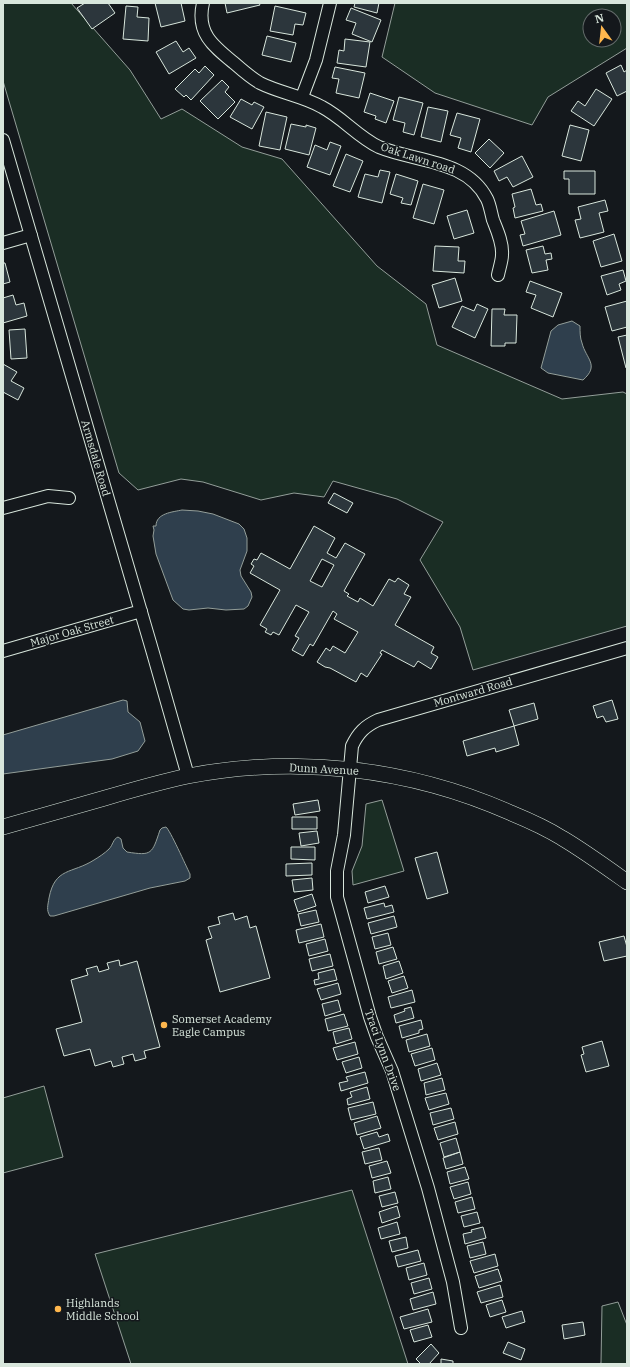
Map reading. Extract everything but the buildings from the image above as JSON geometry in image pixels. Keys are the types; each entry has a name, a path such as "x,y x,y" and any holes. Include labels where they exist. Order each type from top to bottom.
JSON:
{"main road":[{"name":"Dunn Avenue","path":"3,827 154,784 188,776 226,770 266,767 303,766 349,769 382,774 426,784 496,806 561,837 627,882"}],"street":[{"name":"Oak Lawn road","path":"203,3 202,23 206,36 213,46 251,77 261,83 302,97 323,107 378,146 444,165 457,170 469,178 487,199 501,244 502,254 498,275"},
{"path":"302,97 316,60 330,3"},
{"name":"Armsdale Road","path":"3,140 188,776"},
{"path":"3,243 31,235"},
{"path":"3,508 48,496 69,498"},
{"name":"Major Oak Street","path":"3,651 141,611"},
{"name":"Montward Road","path":"349,769 352,746 357,736 370,724 378,720 627,648"},
{"name":"Traci Lynn Drive","path":"349,769 344,835 337,871 337,897 370,1017 392,1071 428,1188 453,1282 462,1328"}],"green space":[{"path":"3,3 71,3 130,70 161,119 182,109 242,147 282,159 377,266 426,304 437,345 562,399 623,392 627,394 627,626 473,670 460,627 420,560 443,522 397,499 333,481 324,497 294,493 261,500 203,482 181,479 138,490 119,473 3,81"},
{"path":"395,3 627,3 627,48 548,97 532,125 435,93 382,57"},
{"path":"382,800 404,871 353,885 352,871 362,846 366,804"},
{"path":"44,1086 63,1157 3,1173 3,1098"},
{"path":"352,1190 408,1364 131,1364 95,1254"},
{"path":"618,1302 627,1325 627,1364 599,1364 601,1363 602,1306"}],"water":[{"path":"572,321 580,326 581,341 591,366 591,370 583,380 548,373 541,368 551,331 558,325"},
{"path":"182,510 213,514 239,524 244,529 247,538 247,551 240,570 241,576 251,592 252,597 248,606 244,609 226,610 208,608 189,610 183,609 173,600 156,554 153,526 156,526 159,518 162,516"},
{"path":"123,700 127,701 128,712 140,722 145,741 138,751 112,759 3,774 3,735"},
{"path":"166,827 190,874 190,878 185,881 150,888 50,916 48,910 49,898 55,881 60,876 100,856 109,849 118,837 121,839 123,848 127,852 142,854 150,852 153,849 160,830"}],"place":[{"name":"Somerset Academy Eagle Campus","path":"164,1025"},
{"name":"Highlands Middle School","path":"58,1309"}]}
